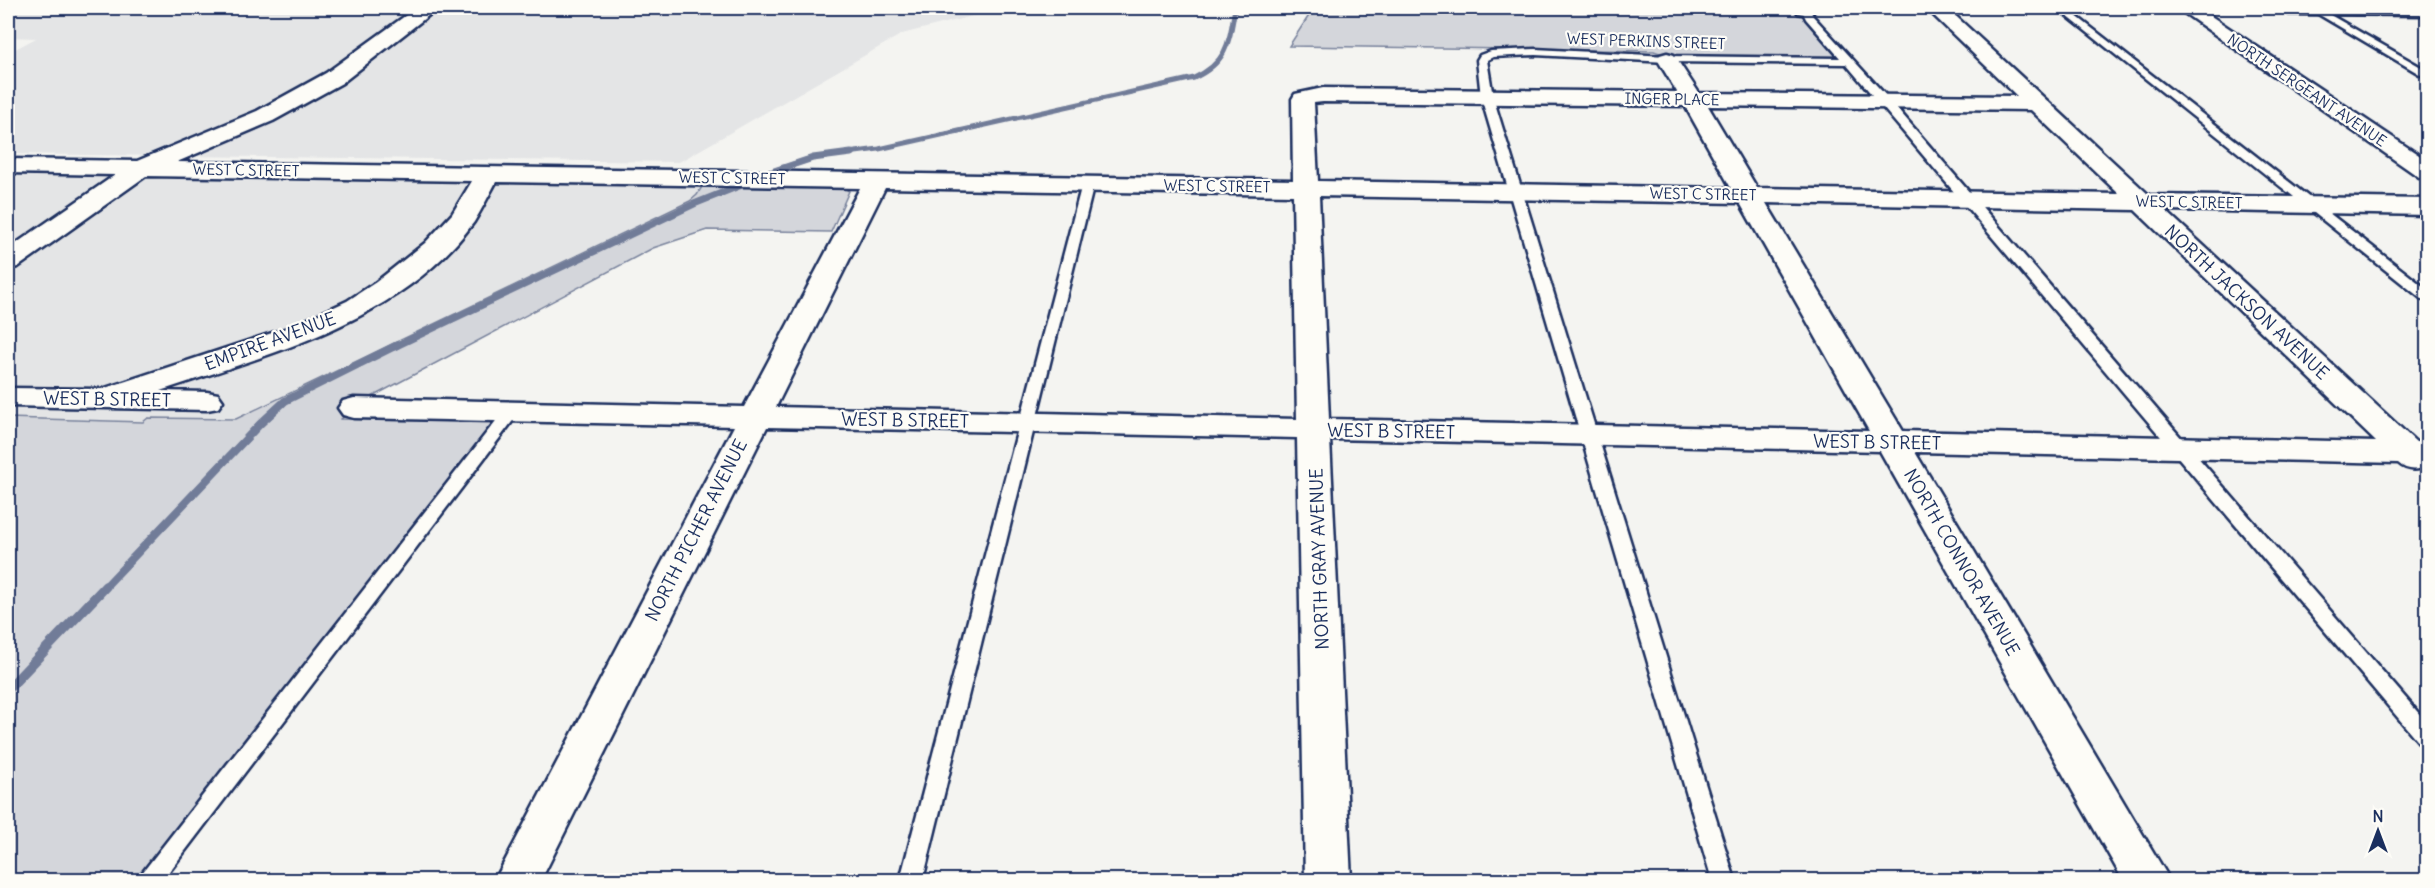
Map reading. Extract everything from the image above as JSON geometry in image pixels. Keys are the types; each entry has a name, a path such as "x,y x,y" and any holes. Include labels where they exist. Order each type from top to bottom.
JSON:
{"street":[{"path":"8,261 141,168 255,120 305,95 360,60 428,8"},
{"name":"NORTH JACKSON AVENUE","path":"1936,8 2140,201 2421,459"},
{"name":"NORTH SERGEANT AVENUE","path":"2187,8 2427,172"},
{"path":"2289,8 2427,9"},
{"name":"NORTH CONNOR AVENUE","path":"1667,59 1694,100 2147,880"},
{"name":"INGER PLACE","path":"1309,96 1323,94 2036,103"},
{"name":"NORTH GRAY AVENUE","path":"1309,96 1302,102 1315,429 1328,880"},
{"name":"WEST C STREET","path":"8,166 2427,207"},
{"name":"EMPIRE AVENUE","path":"105,399 303,332 357,307 394,282 435,249 463,218 488,174"},
{"name":"NORTH PICHER AVENUE","path":"518,880 876,181"},
{"name":"WEST B STREET","path":"8,397 207,401"},
{"name":"WEST B STREET","path":"354,408 2180,448 2421,459"}],"lane":[{"path":"1806,8 1809,17 1885,101 2427,739"},
{"path":"2061,8 2427,297"},
{"path":"2313,8 2427,76"},
{"name":"WEST PERKINS STREET","path":"1487,97 1482,60 1491,54 1575,53 1667,59 1849,61"},
{"path":"1487,97 1723,880"},
{"path":"911,880 1088,184"},
{"path":"150,880 512,411"}],"shaded area":[{"path":"8,8 1004,8 902,34 679,162 8,154 8,53 36,38 8,37"},
{"path":"1329,8 1797,8 1842,59 1671,57 1654,51 1289,46 1310,14"},
{"path":"8,172 105,174 114,175 8,250"},
{"path":"155,175 703,185 690,201 236,419 148,418 143,422 8,418 8,271 138,180"},
{"path":"703,185 842,187 849,191 831,232 707,230 653,248 366,400 341,419 497,421 138,880 8,880 8,418 143,422 148,418 236,419 690,201"}],"waterway":[{"path":"840,154 879,149 1194,78 1214,65 1225,50 1235,8"},
{"path":"774,171 813,158 851,153"},
{"path":"394,347 694,204 739,186"},
{"path":"105,587 260,424 285,401 397,345"},
{"path":"8,689 106,586"}]}
